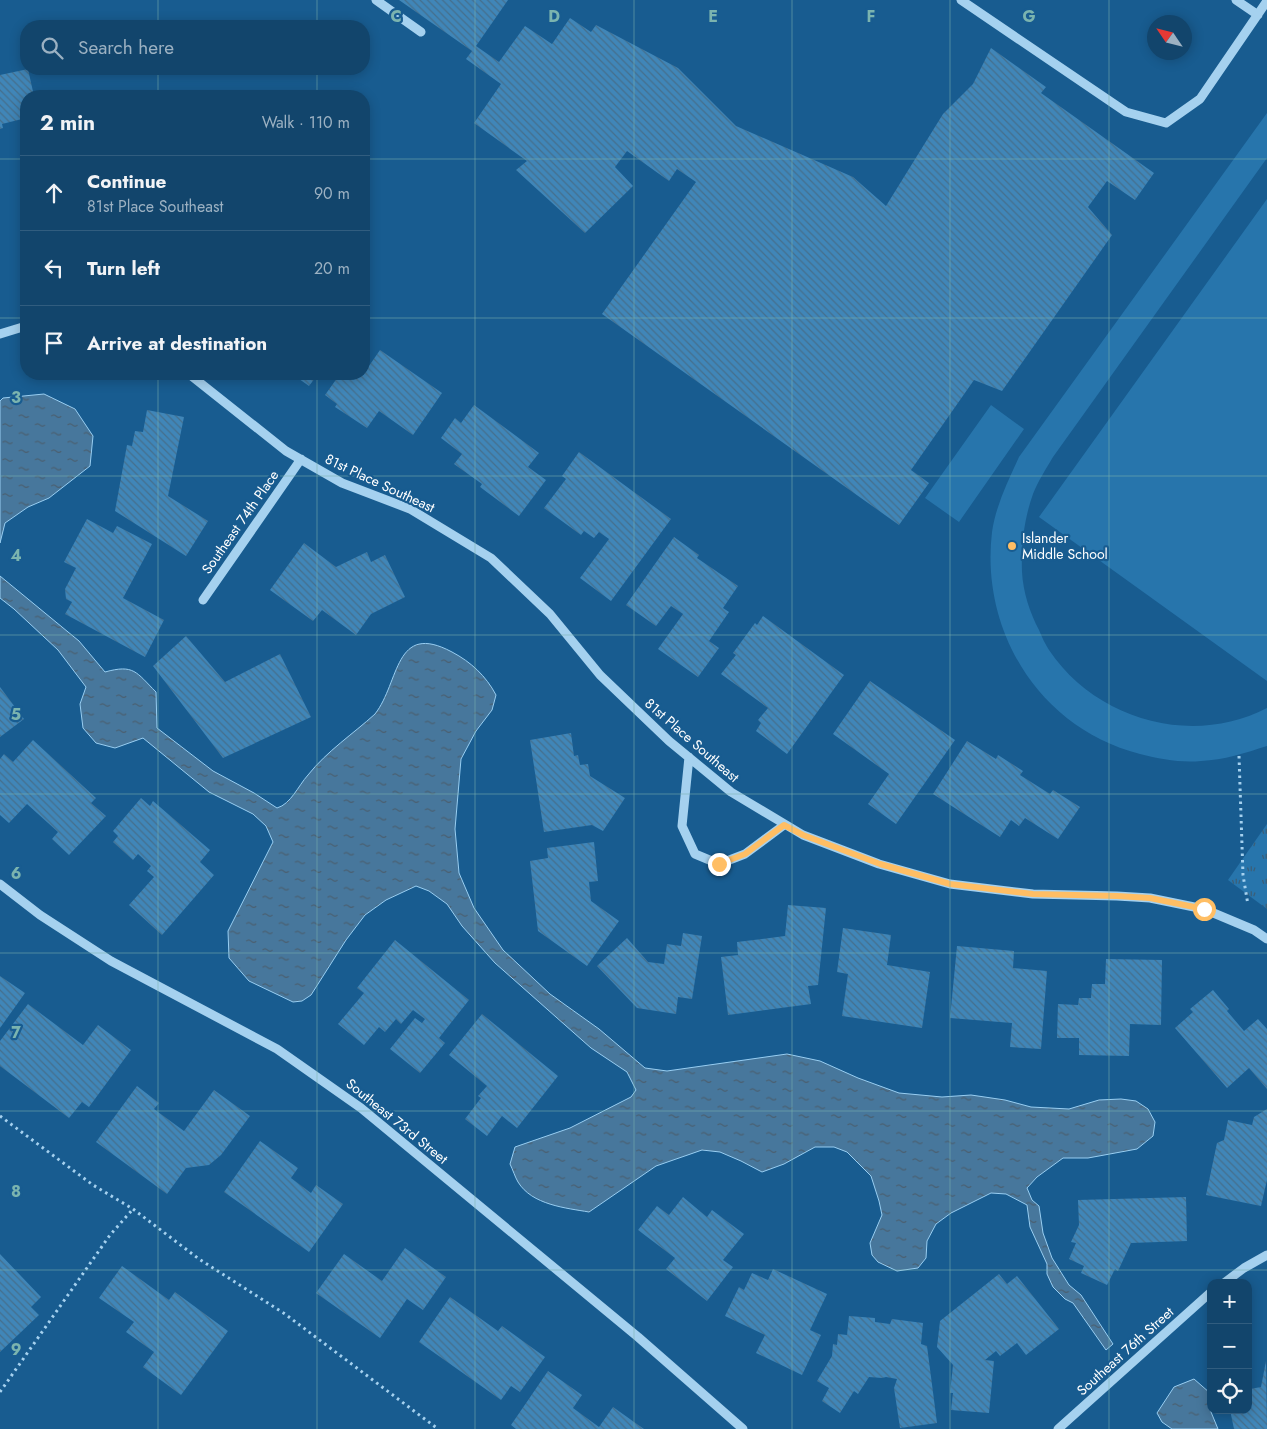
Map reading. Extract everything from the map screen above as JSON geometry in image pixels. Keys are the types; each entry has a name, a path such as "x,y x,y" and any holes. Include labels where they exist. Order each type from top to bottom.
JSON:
{"street":[{"path":"376,0 421,32"},
{"path":"961,0 1126,112 1166,123 1200,99 1267,1"},
{"path":"1236,0 1258,15"},
{"path":"0,334 20,328"},
{"name":"81st Place Southeast","path":"197,380 286,451 342,483 410,509 491,558 550,614 600,674 669,741 731,792 803,835 880,864 950,884 1033,894 1150,898 1204,909 1254,930 1267,939"},
{"name":"Southeast 74th Place","path":"203,600 301,459"},
{"path":"689,757 682,826 695,854 719,864 745,854 784,825"},
{"name":"Southeast 73rd Street","path":"0,884 40,915 111,961 277,1049 361,1108 638,1337 743,1429"},
{"path":"1229,1279 1267,1255"},
{"name":"Southeast 76th Street","path":"1058,1429 1207,1296"}],"path":[{"path":"1238,756 1243,875 1254,930"},
{"path":"0,1116 93,1185 133,1209 199,1259 285,1314 438,1429"},
{"path":"0,1392 110,1235 133,1209"}],"green space":[{"path":"1267,113 1267,158 1053,457 1035,489 1025,523 1022,572 1027,602 1049,650 1069,674 1092,694 1119,709 1148,720 1177,725 1208,725 1238,720 1267,708 1267,746 1234,756 1210,760 1186,761 1163,759 1140,754 1105,741 1073,723 1047,699 1024,672 1007,640 996,606 991,570 992,532 999,503 1019,457"},
{"path":"1267,199 1267,681 1039,517"},
{"path":"991,405 1024,429 959,522 925,498"},
{"path":"1267,824 1267,909 1228,880"}],"water":[{"path":"44,394 75,409 93,436 90,466 49,498 28,507 5,523 0,543 0,401 3,398"},
{"path":"0,576 79,641 105,672 122,669 129,670 144,679 156,692 157,728 213,771 277,808 290,799 304,779 323,758 375,714 383,701 401,659 409,650 419,644 433,644 465,660 483,676 496,695 492,710 476,731 461,759 455,829 459,873 474,908 503,950 550,994 599,1029 645,1068 667,1071 787,1054 820,1061 899,1093 942,1097 971,1095 1005,1100 1031,1107 1069,1109 1099,1100 1121,1099 1136,1101 1148,1109 1155,1122 1153,1136 1137,1149 1088,1158 1063,1158 1037,1177 1027,1188 1032,1200 1039,1206 1043,1233 1052,1258 1069,1285 1081,1295 1113,1344 1106,1350 1073,1303 1065,1299 1053,1287 1047,1274 1047,1264 1030,1227 1027,1205 1006,1194 991,1193 951,1213 936,1224 927,1241 926,1258 918,1268 897,1271 878,1262 872,1255 870,1243 882,1215 871,1176 847,1152 834,1147 815,1147 784,1164 762,1172 720,1152 702,1150 656,1166 589,1212 550,1204 532,1196 518,1182 510,1164 515,1147 570,1128 631,1097 636,1090 627,1072 591,1048 495,963 462,926 447,904 429,891 416,886 386,900 365,915 346,940 311,995 302,1001 293,1002 249,981 229,958 228,931 273,842 266,826 253,814 209,792 143,738 115,748 96,743 83,728 80,704 86,687 58,650 0,598"},
{"path":"1194,1379 1207,1390 1207,1414 1212,1414 1218,1429 1172,1429 1162,1422 1157,1413 1174,1387"}],"building":[{"path":"399,0 508,0 476,46 499,62 525,26 552,44 570,18 591,32 596,25 678,68 736,126 853,177 886,206 943,114 973,84 991,48 1046,87 1041,93 1154,173 1135,200 1107,181 1088,207 1112,235 1002,391 974,380 911,470 929,483 899,525 602,314 696,182 677,169 669,181 627,151 615,167 633,186 585,233 516,170 527,161 474,123 501,84 466,59 472,51"},
{"path":"20,71 20,75 29,75 33,90 20,90 20,120 2,124 3,128 0,129 0,75"},
{"path":"380,350 442,393 413,435 379,411 367,428 335,407 337,404 325,395 336,380 370,380 370,364"},
{"path":"300,380 314,380 309,386"},
{"path":"474,405 539,453 528,467 546,480 519,516 480,487 482,484 454,464 462,454 441,438 455,418 461,423"},
{"path":"147,410 184,417 168,496 208,521 186,556 115,511 127,445 132,446 135,431 143,432"},
{"path":"579,452 671,519 611,601 580,578 609,539 599,532 594,538 584,531 581,535 544,508 566,479 562,476"},
{"path":"87,519 113,533 117,526 152,544 123,598 164,620 145,657 65,614 72,602 66,599 65,589 76,568 64,562"},
{"path":"674,537 699,555 697,558 738,586 723,608 729,612 709,641 719,648 698,677 658,649 683,614 671,606 656,626 626,605"},
{"path":"304,543 336,567 367,552 371,562 385,555 405,597 371,614 356,635 322,610 313,621 270,590"},
{"path":"763,616 844,675 787,754 756,731 761,723 758,720 768,708 721,674 736,655 733,653 755,623 757,625"},
{"path":"186,636 225,682 280,654 311,717 223,758 153,666"},
{"path":"870,681 955,740 896,824 868,804 889,774 833,734"},
{"path":"0,687 24,719 0,737"},
{"path":"571,733 574,756 578,755 580,765 588,764 590,776 625,798 603,831 592,825 544,832 530,740"},
{"path":"33,740 96,798 91,803 106,816 69,855 52,839 58,832 27,804 9,823 0,815 0,759 4,754 13,762"},
{"path":"967,741 996,759 998,755 1023,771 1020,775 1050,794 1053,790 1080,807 1058,839 1025,818 1019,826 1011,820 1000,837 933,794"},
{"path":"141,798 150,806 153,801 210,850 200,862 214,875 162,935 129,905 154,877 147,871 151,866 138,854 133,860 113,842 118,836 113,831"},
{"path":"594,842 598,881 589,882 591,901 619,921 587,966 538,931 530,861 548,858 547,848"},
{"path":"788,905 826,908 818,985 808,986 811,1004 728,1015 721,957 738,955 737,942 785,936"},
{"path":"843,928 891,935 887,965 930,972 922,1028 842,1016 848,974 837,972"},
{"path":"683,933 702,936 692,999 678,997 676,1014 637,1008 597,966 627,938 648,962 664,964 667,944 681,946"},
{"path":"395,940 469,1000 439,1038 445,1043 420,1073 390,1049 415,1018 422,1023 425,1019 413,1010 401,1024 396,1019 385,1032 379,1027 364,1045 338,1024 364,993 357,988"},
{"path":"957,946 1014,951 1013,968 1047,971 1041,1049 1010,1047 1012,1023 950,1018"},
{"path":"1106,959 1162,960 1161,1025 1130,1024 1129,1056 1079,1055 1079,1038 1057,1038 1058,1004 1078,1005 1079,998 1091,998 1092,984 1105,984"},
{"path":"0,976 25,993 0,1028"},
{"path":"1213,990 1244,1031 1258,1019 1267,1029 1267,1089 1249,1068 1227,1088 1175,1028 1193,1012 1190,1009"},
{"path":"28,1004 83,1045 98,1025 131,1050 89,1107 82,1102 69,1118 0,1066 0,1041"},
{"path":"482,1014 558,1076 517,1128 502,1116 487,1136 465,1119 481,1098 478,1096 487,1086 449,1055"},
{"path":"137,1086 159,1103 154,1109 184,1131 214,1090 250,1116 221,1155 209,1165 186,1168 167,1194 96,1142"},
{"path":"1267,1109 1267,1180 1261,1206 1206,1195 1217,1143 1224,1140 1228,1120 1252,1125 1254,1117"},
{"path":"260,1141 298,1168 291,1178 311,1193 316,1185 343,1204 309,1252 224,1192"},
{"path":"683,1197 707,1217 712,1210 744,1234 723,1260 733,1267 707,1301 666,1269 675,1258 638,1230 657,1206 669,1215"},
{"path":"1186,1197 1187,1241 1131,1243 1118,1271 1115,1269 1107,1285 1081,1273 1084,1266 1069,1259 1076,1243 1071,1242 1079,1225 1078,1200"},
{"path":"405,1248 446,1277 423,1310 407,1299 380,1338 316,1293 344,1254 382,1281"},
{"path":"0,1254 41,1297 31,1307 39,1315 0,1352"},
{"path":"122,1266 169,1300 175,1292 228,1331 181,1395 143,1367 154,1352 126,1332 134,1322 99,1298"},
{"path":"773,1269 827,1294 810,1330 821,1335 802,1375 756,1353 765,1335 725,1316 739,1287 744,1290 752,1273 768,1280"},
{"path":"999,1274 1007,1284 1017,1276 1059,1329 1026,1355 1017,1343 1000,1356 996,1351 985,1360 994,1361 989,1413 951,1410 953,1393 950,1393 953,1365 937,1347 940,1321"},
{"path":"450,1297 498,1331 502,1326 545,1357 520,1392 511,1386 501,1400 419,1342"},
{"path":"849,1316 875,1318 875,1322 890,1324 892,1319 923,1323 921,1344 927,1346 937,1423 900,1428 894,1388 897,1379 869,1377 858,1394 854,1391 840,1413 822,1401 829,1388 817,1381 832,1356 833,1344 837,1345 838,1334 847,1335"},
{"path":"1266,1361 1267,1429 1234,1429 1231,1414 1252,1414 1252,1389 1261,1387"},
{"path":"548,1371 582,1395 573,1408 599,1427 613,1407 644,1429 516,1429 511,1425"}],"place":[{"name":"Islander Middle School","path":"1012,546"}],"route":[{"path":"719,864 745,854 784,825 803,835 880,864 950,884 1033,894 1150,898 1204,909"}]}
